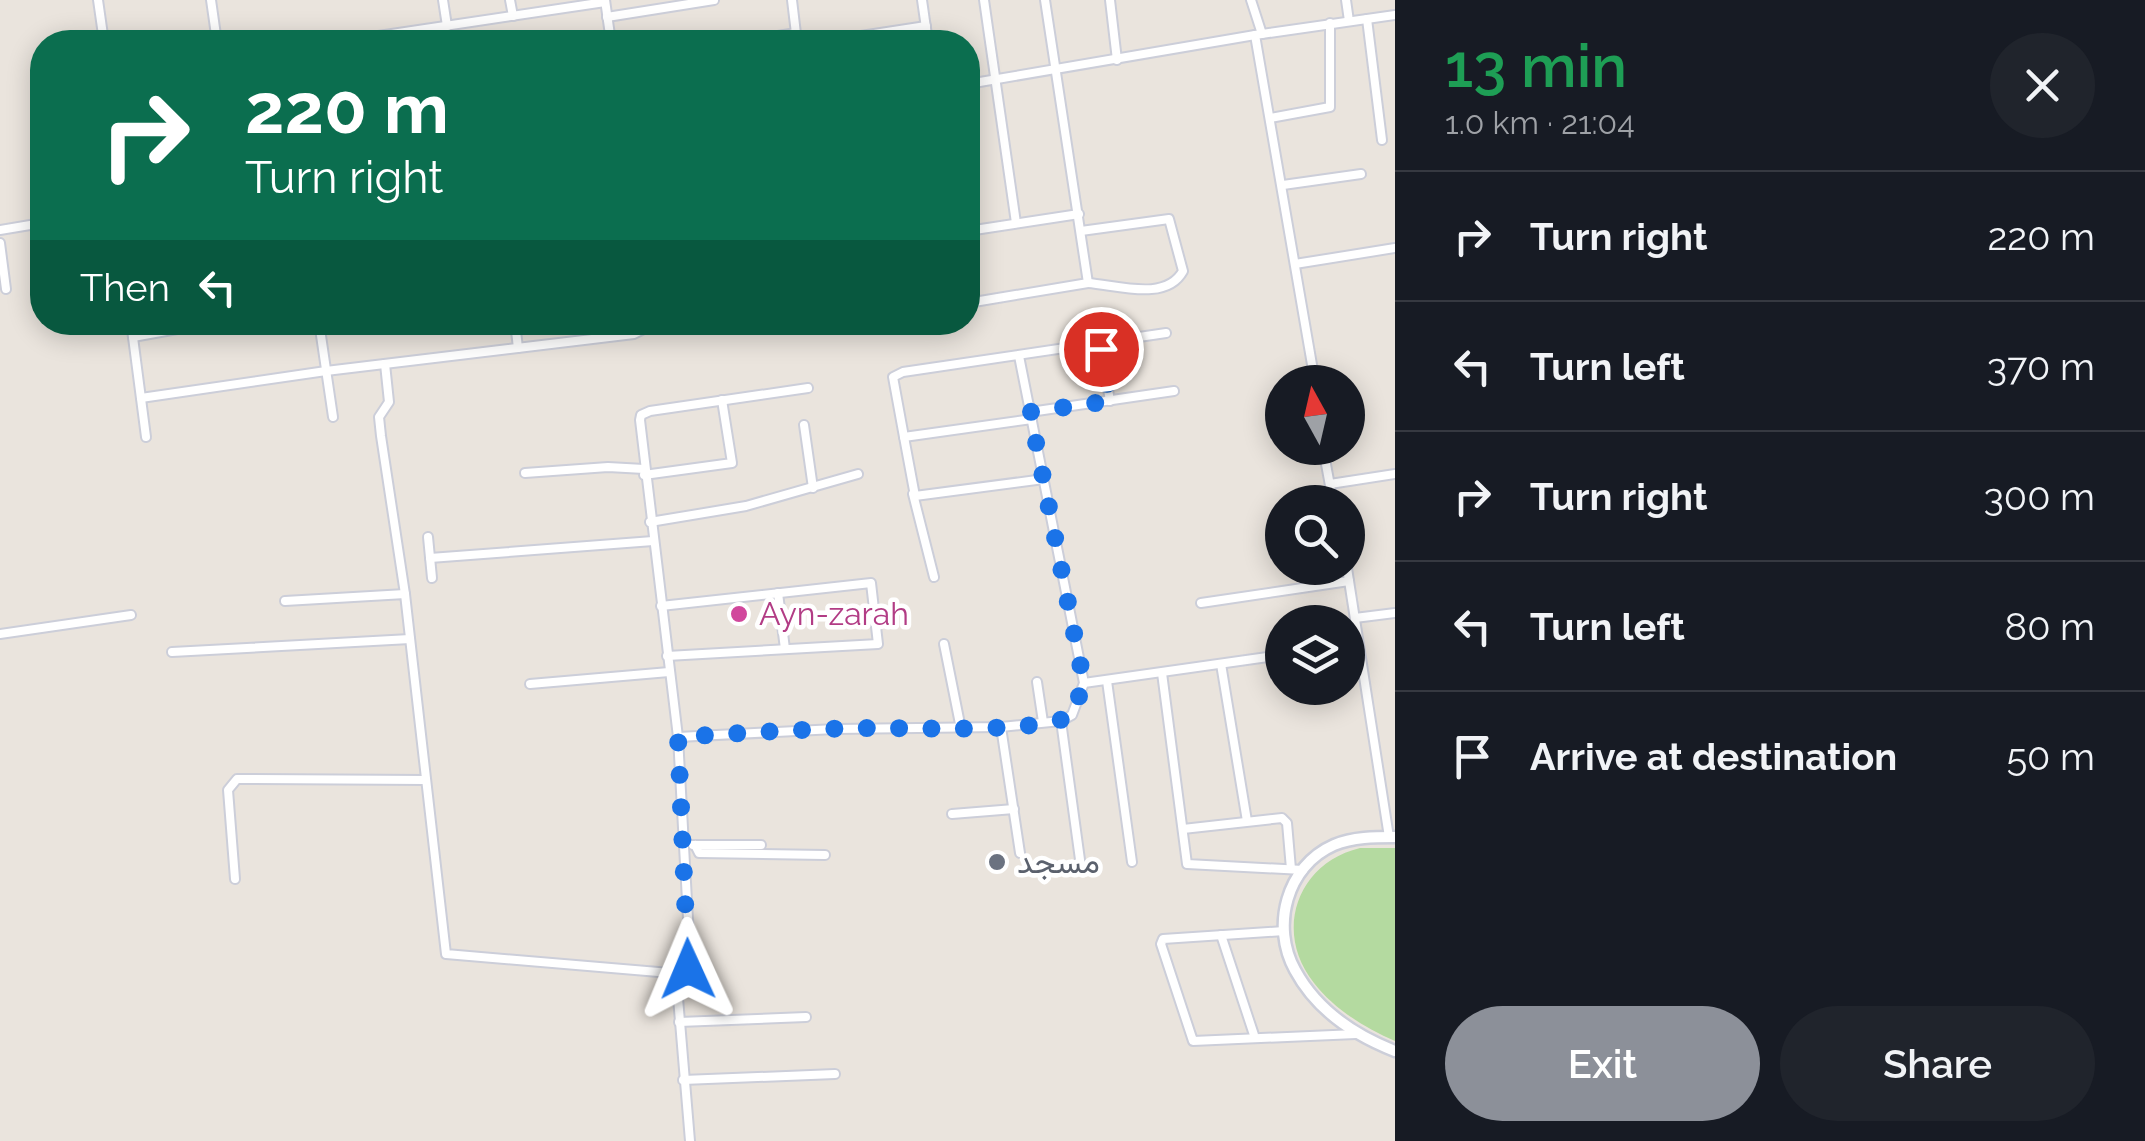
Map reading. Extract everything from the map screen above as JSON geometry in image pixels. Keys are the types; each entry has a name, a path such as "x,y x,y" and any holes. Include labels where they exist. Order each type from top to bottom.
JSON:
{"main road":[{"path":"1392,837 1334,846 1297,870 1284,912 1284,931 1288,956 1302,983 1322,1006 1356,1034 1395,1051"}],"street":[{"path":"98,0 102,30"},
{"path":"211,0 215,30"},
{"path":"443,0 447,26"},
{"path":"510,0 513,16"},
{"path":"608,17 714,0"},
{"path":"792,0 795,30"},
{"path":"922,0 926,30"},
{"path":"984,0 1016,224"},
{"path":"1044,0 1088,283"},
{"path":"1110,0 1118,60"},
{"path":"1252,0 1312,365"},
{"path":"1346,0 1349,21"},
{"path":"420,30 605,1 610,30"},
{"path":"980,82 1258,34 1395,15"},
{"path":"1367,19 1382,140"},
{"path":"1270,118 1330,108 1330,24"},
{"path":"900,30 926,26"},
{"path":"1282,185 1361,174"},
{"path":"980,228 1079,214"},
{"path":"980,301 1088,283 1159,290 1183,272 1169,219 1082,230"},
{"path":"0,230 30,226"},
{"path":"0,244 6,290"},
{"path":"1295,264 1395,248"},
{"path":"934,577 892,380 896,374 1166,333"},
{"path":"144,335 133,337 146,437"},
{"path":"322,335 333,418"},
{"path":"516,335 518,348"},
{"path":"141,398 626,335"},
{"path":"1098,345 1110,401"},
{"path":"678,737 836,729 1001,727 1061,721 1072,715 1084,683 1019,356"},
{"path":"385,364 389,402 380,422 405,594 446,954 676,974 686,973 690,963 678,737 644,472 641,414 808,388"},
{"path":"904,437 1174,391"},
{"path":"525,473 608,467 644,472 732,463 722,400"},
{"path":"804,425 813,488"},
{"path":"1326,465 1330,484 1395,474"},
{"path":"650,522 746,506 858,474"},
{"path":"914,494 1044,479"},
{"path":"428,537 432,578"},
{"path":"430,558 653,541"},
{"path":"661,606 871,583 878,644 667,656"},
{"path":"1201,602 1315,585"},
{"path":"778,593 785,649"},
{"path":"286,601 405,594"},
{"path":"1365,617 1395,614"},
{"path":"0,634 131,615"},
{"path":"172,652 410,640"},
{"path":"944,644 960,729"},
{"path":"1084,683 1265,657"},
{"path":"1222,664 1247,821"},
{"path":"530,684 668,672"},
{"path":"1162,673 1185,860 1192,866 1297,870 1285,819 1183,828"},
{"path":"1365,674 1392,837"},
{"path":"1037,682 1044,722"},
{"path":"1107,682 1132,862"},
{"path":"1061,721 1081,867"},
{"path":"1001,727 1020,854"},
{"path":"234,879 228,790 237,779 426,780"},
{"path":"952,814 1014,809"},
{"path":"684,845 761,845"},
{"path":"694,845 699,853 825,855"},
{"path":"1284,931 1163,939 1161,944 1193,1041 1356,1034"},
{"path":"1221,935 1255,1038"},
{"path":"676,974 690,1141"},
{"path":"679,1022 806,1017"},
{"path":"684,1080 835,1074"}],"green space":[{"path":"1360,848 1395,848 1395,1041 1361,1024 1331,1001 1314,983 1295,942 1298,902 1307,884 1320,868"}],"place":[{"name":"Ayn-zarah","path":"739,614"},
{"name":"مسجد","path":"997,862"}],"route":[{"path":"688,969 678,737 836,729 1001,727 1061,721 1072,715 1084,683 1030,412 1110,401 1101,349"}]}
